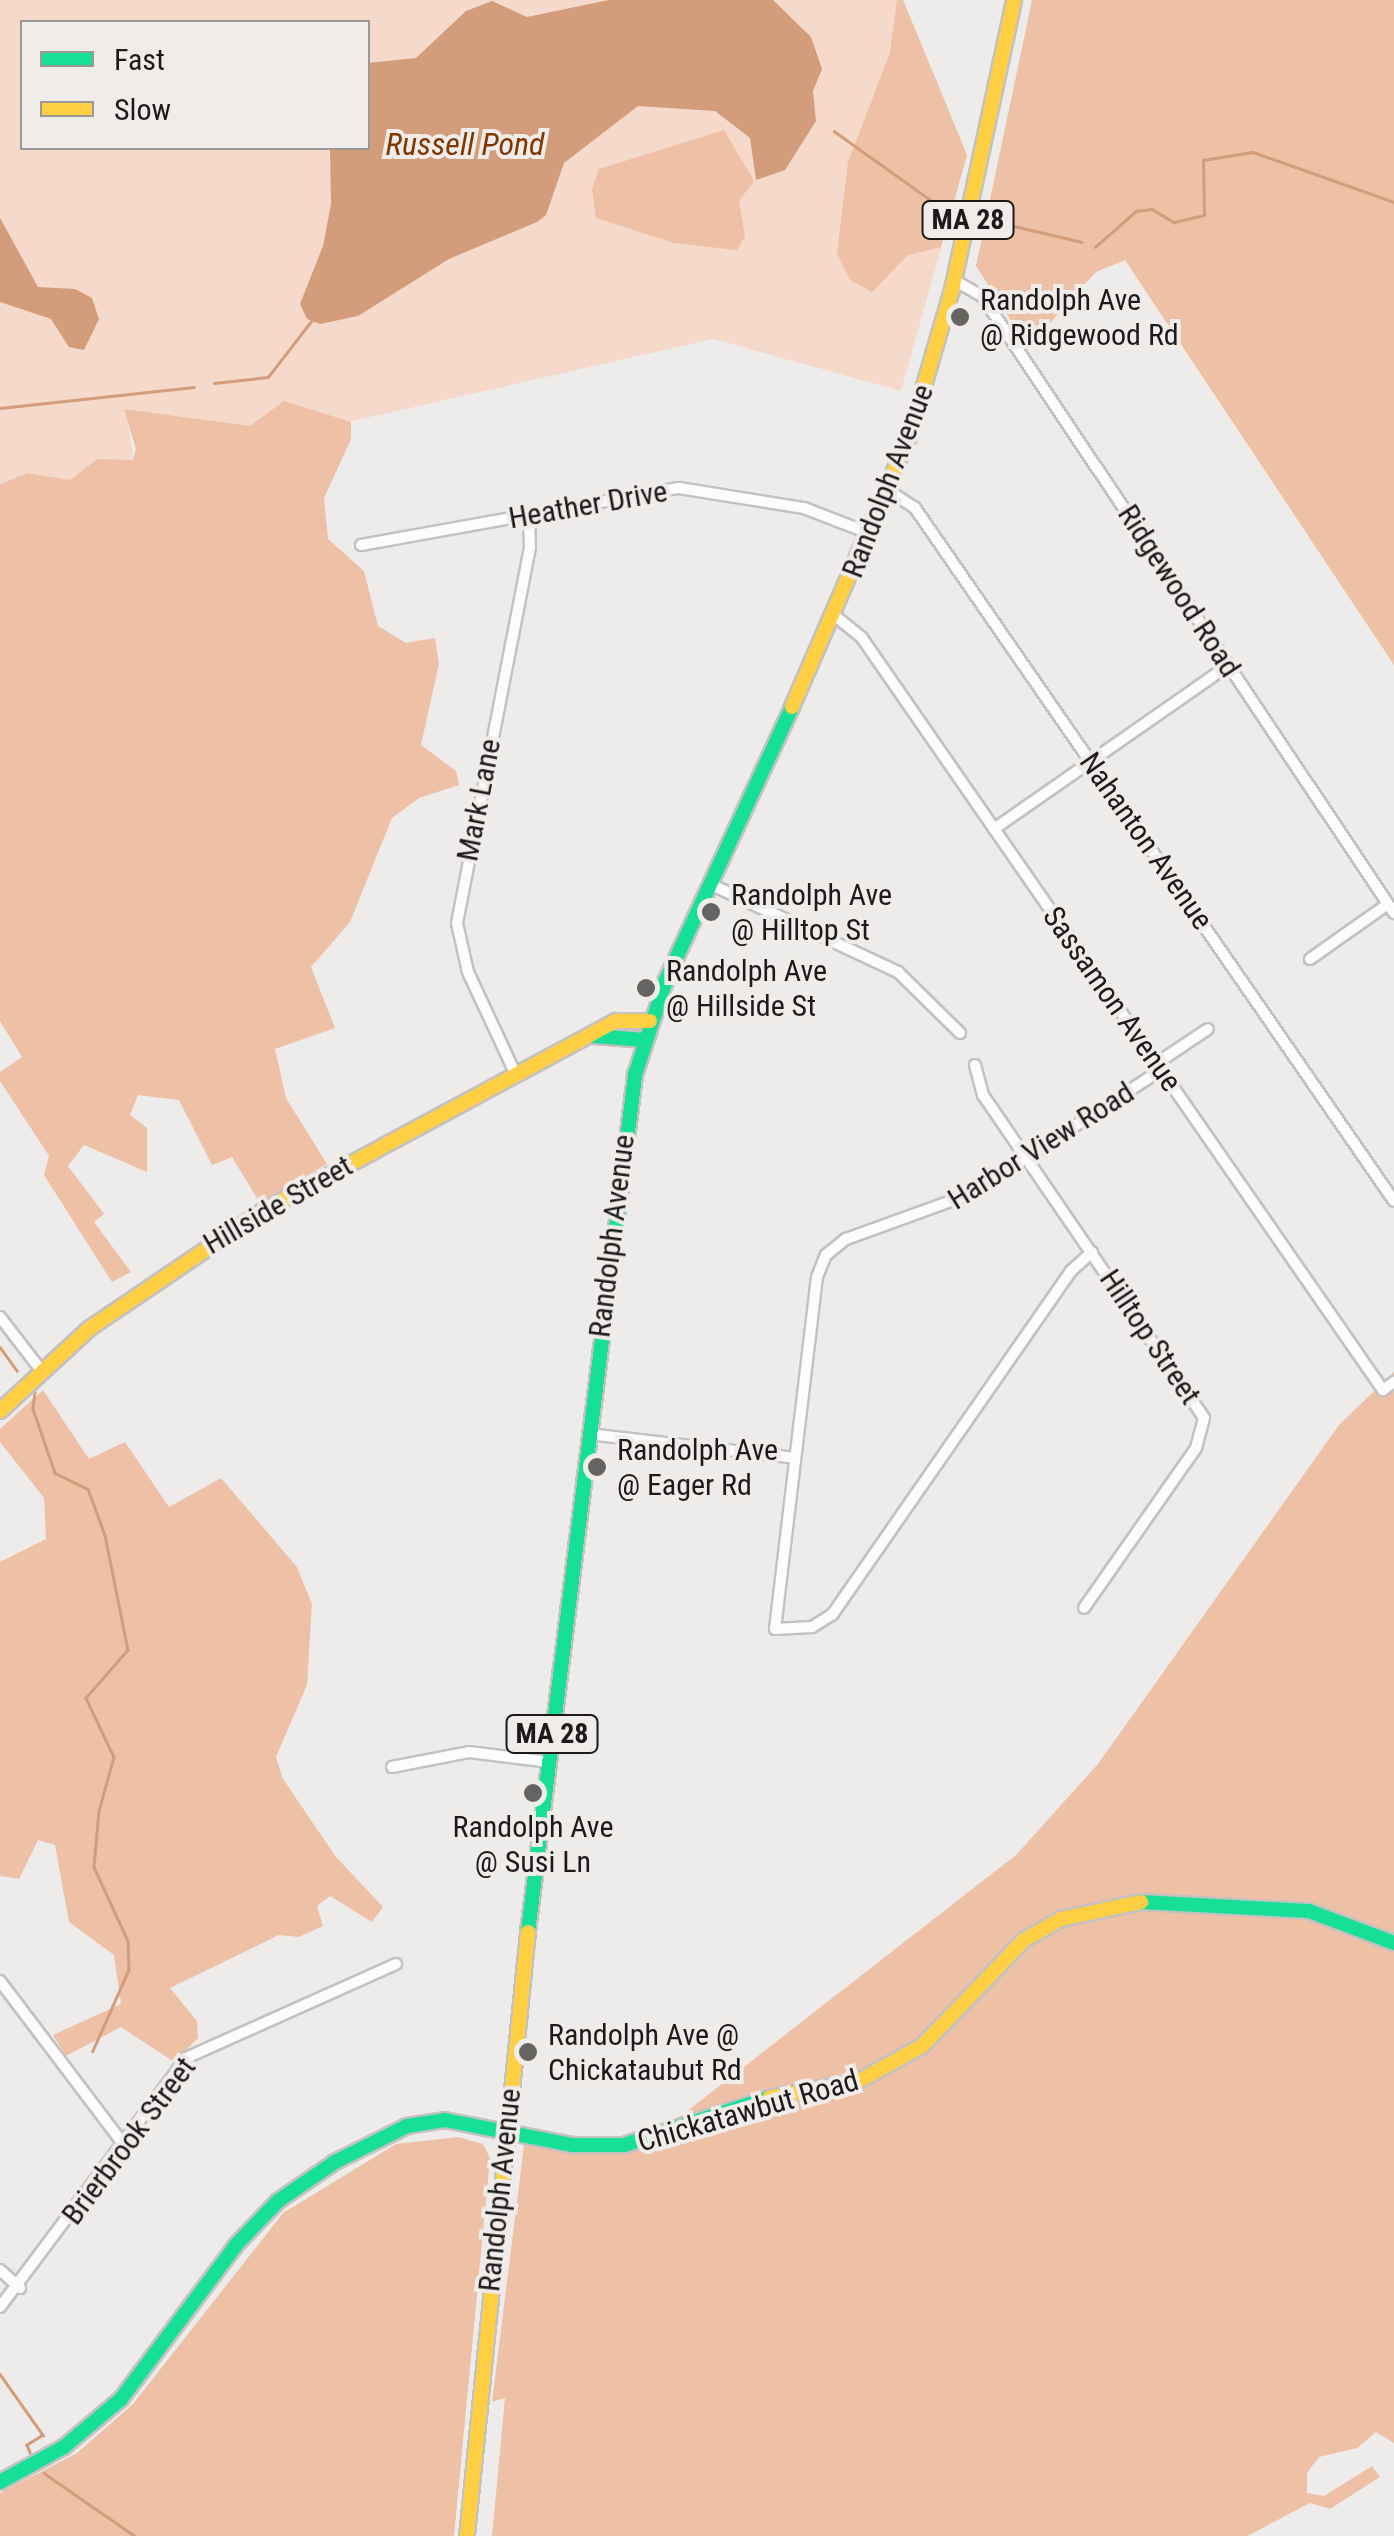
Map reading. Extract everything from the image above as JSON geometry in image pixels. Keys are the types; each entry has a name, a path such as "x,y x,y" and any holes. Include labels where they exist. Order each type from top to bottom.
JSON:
{"main road":[{"name":"Randolph Avenue","path":"466,2536 506,2130 624,1130 650,1020 889,491 954,280 1014,0"},
{"name":"Hillside Street","path":"0,1411 40,1368 168,1271 262,1211 584,1038 623,1019 650,1020"},
{"name":"Hillside Street","path":"584,1038 612,1034 644,1040"},
{"name":"Chickatawbut Road","path":"0,2482 64,2446 121,2400 242,2237 308,2178 420,2122 506,2130 573,2145 634,2144 764,2100 870,2077 932,2038 1024,1940 1061,1919 1114,1904 1163,1900 1309,1911 1394,1943"}],"street":[{"name":"Ridgewood Road","path":"954,280 982,296 1391,909"},
{"name":"Heather Drive","path":"361,545 689,488 804,508 871,534"},
{"name":"Nahanton Avenue","path":"889,491 915,508 1394,1201"},
{"name":"Mark Lane","path":"516,1074 468,972 457,923 530,548 529,516"},
{"name":"Sassamon Avenue","path":"834,615 858,632 1383,1390 1394,1382"},
{"path":"994,829 1228,666"},
{"path":"710,884 898,972 960,1033"},
{"path":"1310,958 1391,909"},
{"name":"Harbor View Road","path":"1092,1252 1071,1271 833,1614 812,1626 775,1629 818,1277 826,1255 846,1239 960,1199 1159,1067 1208,1028"},
{"name":"Hilltop Street","path":"974,1065 980,1090 1205,1424 1196,1448 1084,1608"},
{"path":"0,1317 40,1368"},
{"path":"588,1434 794,1458"},
{"path":"392,1767 468,1752 549,1762"},
{"name":"Brierbrook Street","path":"0,2307 20,2288 192,2053 291,2015 396,1964"},
{"path":"0,1980 124,2146"},
{"path":"0,2270 20,2288"}],"shaded area":[{"path":"0,0 903,0 967,155 901,391 713,339 339,424 297,504 128,418 133,460 97,459 70,480 28,473 0,484"},
{"path":"897,0 903,0 967,155 941,247 908,255 872,292 850,280 837,254 848,162 890,53"},
{"path":"1032,0 1394,0 1394,665 1125,260 1096,272 1028,347 976,266"},
{"path":"724,130 754,181 739,201 745,236 737,250 674,243 596,218 592,189 599,169"},
{"path":"284,401 351,422 351,439 324,498 328,539 364,571 378,626 406,643 435,638 439,664 421,745 456,771 459,785 419,798 392,818 350,922 311,967 335,1028 275,1049 286,1098 327,1164 260,1203 232,1157 212,1165 179,1100 138,1095 130,1115 147,1128 147,1172 84,1145 68,1166 104,1214 94,1222 131,1272 112,1282 44,1175 49,1156 0,1081 0,1072 22,1057 0,1021 0,484 28,473 70,480 97,459 133,460 136,449 124,409 250,426"},
{"path":"1394,1372 1394,2443 1376,2432 1357,2448 1319,2457 1307,2473 1307,2493 1324,2496 1372,2466 1380,2477 1330,2509 1310,2503 1247,2536 492,2536 505,2398 492,2402 526,2129 614,2141 673,2122 1016,1855 1098,1764 1339,1425"},
{"path":"43,1390 89,1459 125,1442 169,1507 221,1478 297,1567 312,1604 307,1685 276,1757 283,1779 336,1857 383,1907 372,1922 330,1896 317,1906 323,1926 299,1937 279,1935 170,1988 197,2021 198,2038 174,2062 121,2027 66,2056 53,2035 121,2004 114,1955 69,1922 55,1845 38,1840 19,1879 0,1876 0,1562 46,1539 44,1498 0,1442 0,1429"},
{"path":"458,2137 483,2144 490,2158 454,2536 0,2536 0,2493 77,2453 133,2404 283,2213 396,2144"}],"water":[{"name":"Russell Pond","path":"609,0 773,0 811,37 822,69 813,91 816,121 785,170 756,180 750,138 715,111 638,106 564,163 546,215 537,222 449,259 358,316 320,324 307,319 300,304 323,246 331,204 330,150 370,150 370,63 416,58 466,11 492,1 527,17"},
{"path":"0,218 38,287 75,289 92,298 99,319 84,350 69,347 51,319 0,302"}],"waterway":[{"path":"834,131 949,213"},
{"path":"1095,247 1136,211 1152,209 1174,222 1204,215 1203,160 1253,152 1394,202"},
{"path":"993,221 1082,242"},
{"path":"214,383 268,377 312,320"},
{"path":"0,408 194,387"},
{"path":"0,1347 17,1370"},
{"path":"35,1392 33,1409 55,1473 88,1489 105,1535 128,1650 86,1698 114,1757 99,1811 94,1867 128,1941 129,1970 93,2051"},
{"path":"0,2374 43,2435 27,2445 30,2452"},
{"path":"44,2473 135,2536"}],"traffic: fast":[{"path":"528,1932 635,1075 666,980 792,707"},
{"path":"595,1036 644,1040"},
{"path":"1141,1902 1309,1911 1394,1943"},
{"path":"0,2482 64,2447 121,2399 236,2245 278,2201 335,2162 407,2126 445,2120 573,2145 624,2145 769,2098"}],"traffic: slow":[{"path":"792,707 909,437 952,290 1014,0"},
{"path":"0,1411 90,1328 263,1211 616,1021 650,1021"},
{"path":"769,2098 859,2081 922,2046 1024,1940 1061,1919 1141,1902"},
{"path":"467,2536 528,1932"}],"place":[{"name":"Randolph Ave @ Ridgewood Rd","path":"960,317"},
{"name":"Randolph Ave @ Hilltop St","path":"711,912"},
{"name":"Randolph Ave @ Hillside St","path":"646,988"},
{"name":"Randolph Ave @ Eager Rd","path":"597,1467"},
{"name":"Randolph Ave @ Susi Ln","path":"533,1793"},
{"name":"Randolph Ave @ Chickataubut Rd","path":"528,2052"}]}
